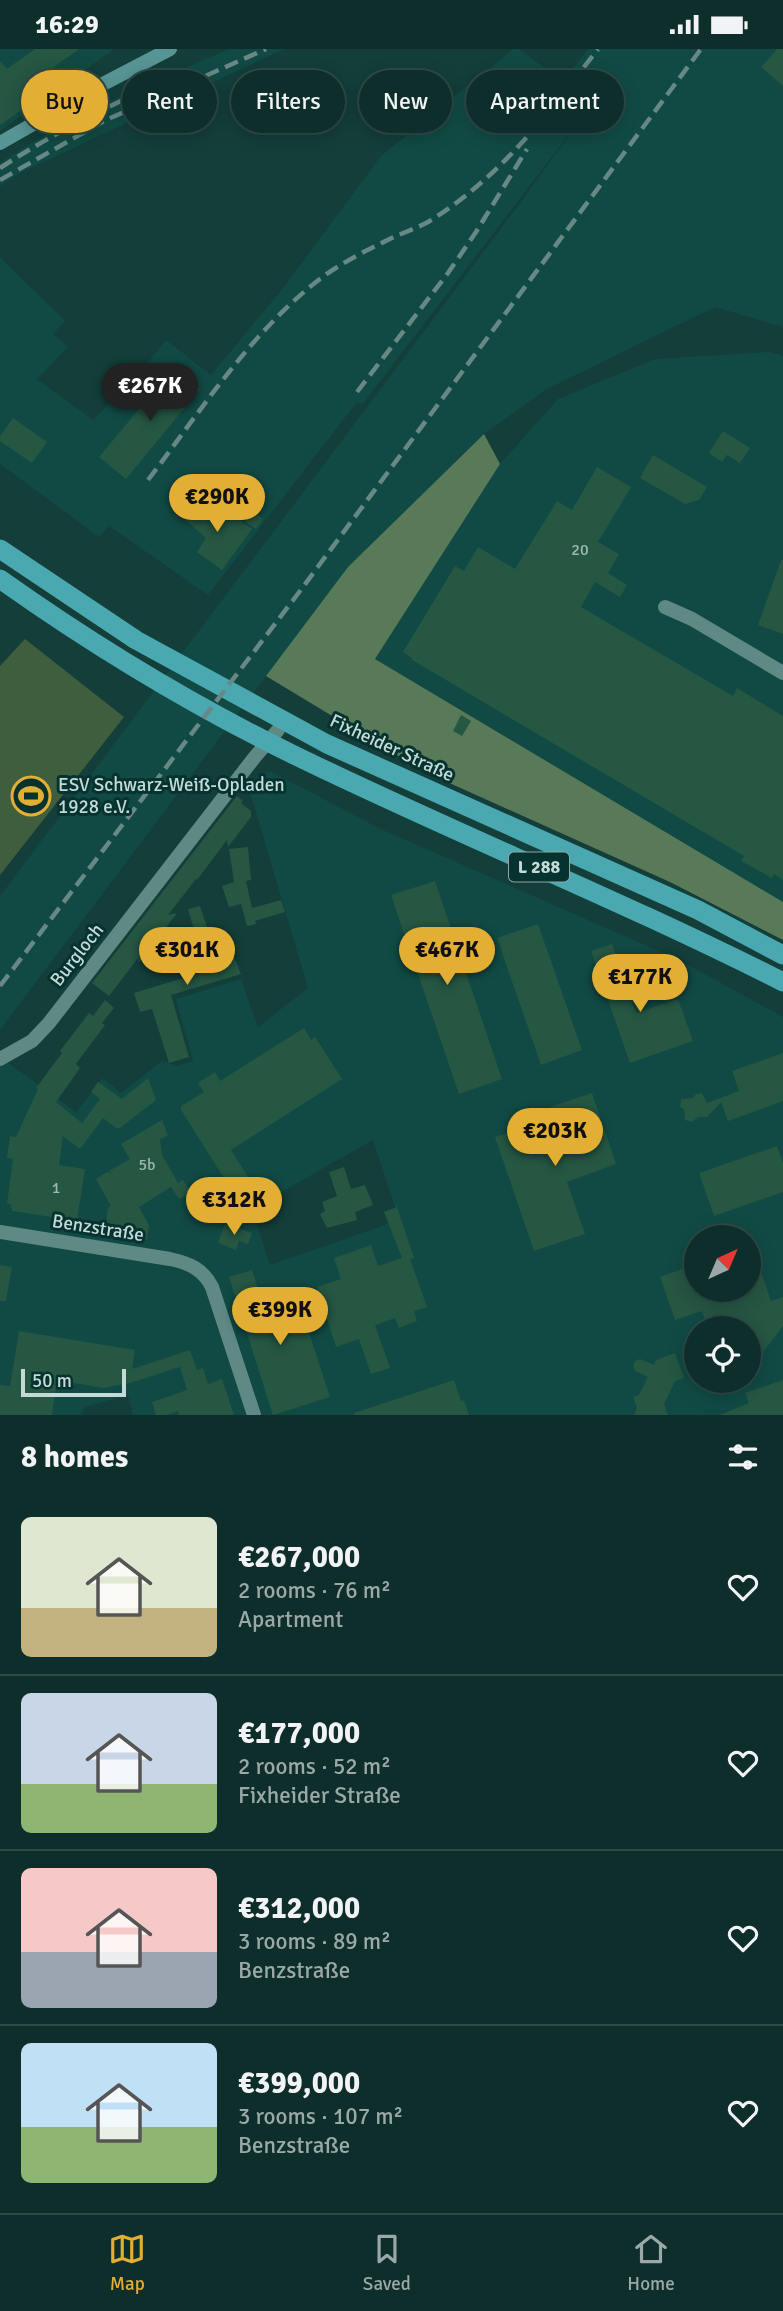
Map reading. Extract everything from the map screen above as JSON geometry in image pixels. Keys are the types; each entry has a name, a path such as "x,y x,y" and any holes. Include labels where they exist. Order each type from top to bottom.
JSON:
{"highway":[{"name":"Fixheider Straße","path":"0,549 136,640 327,744 698,910 783,955"},
{"name":"L 288","path":"0,579 122,660 293,755 691,936 783,982"}],"main road":[{"path":"0,143 103,84 170,50"}],"street":[{"path":"665,607 692,619 783,673"},
{"name":"Burgloch","path":"0,1059 32,1041 49,1023 278,730"},
{"name":"Benzstraße","path":"0,1232 170,1259 195,1268 206,1276 212,1287 254,1415"}],"shaded area":[{"path":"0,49 114,49 85,70 21,70 21,116 0,131"},
{"path":"229,49 284,49 239,70 231,70 231,74 217,80 217,70 181,70"},
{"path":"513,49 519,49 547,70 487,70"},
{"path":"588,49 783,49 783,327 715,307 547,389 484,434 348,567 0,1030 0,896 571,133 624,133 624,70 572,70"},
{"path":"466,87 466,133 570,133 362,405 357,402 208,595 109,526 99,537 0,464 0,257 65,321 53,334 68,347 37,379 93,420 132,382 166,340 211,375 283,288 381,156 409,133 452,133 452,98"},
{"path":"122,96 122,125 108,132 108,102"},
{"path":"49,133 105,133 20,173 0,186 0,163"},
{"path":"770,352 783,356 783,902 375,659 500,464 558,399 655,359"},
{"path":"270,771 381,829 679,960 783,1017 783,1415 133,1415 128,1395 85,1407 81,1415 0,1415 0,1057 76,1112 103,1078 121,1093 163,1060 176,1066 193,1061 176,999 241,979 258,1027 308,988 247,782","holes":["373,1140 399,1220 270,1265 252,1209"]}],"green space":[{"path":"484,434 500,464 375,659 783,902 783,940 670,882 425,772 266,676 348,567"},
{"name":"ESV Schwarz-Weiß-Opladen 1928 e.V.","path":"25,639 124,717 0,875 0,666"}],"building":[{"path":"35,49 79,49 50,70 21,70 21,110 0,125 0,61 7,69"},
{"path":"777,49 783,49 783,86 761,67"},
{"path":"174,367 200,389 126,479 99,457"},
{"path":"13,418 47,442 32,463 0,441 0,436"},
{"path":"723,431 750,448 740,463 727,455 722,462 709,453"},
{"path":"653,455 707,487 699,500 685,504 640,478"},
{"path":"597,467 631,487 598,542 619,554 608,573 627,585 620,597 595,582 581,607 733,696 737,688 783,716 783,880 774,874 772,878 741,861 744,856 412,660 403,652 455,566 464,571 478,547 515,569 557,501 572,510"},
{"path":"192,500 218,522 226,510 252,529 222,570 197,552 206,538 180,515"},
{"path":"253,511 263,519 256,529 245,522"},
{"path":"783,560 783,634 758,625"},
{"path":"461,715 471,721 462,736 453,731"},
{"path":"237,796 251,811 251,817 228,847 227,840 196,879 168,915 177,913 139,963 138,958 109,996 92,983"},
{"path":"248,847 251,880 246,881 252,908 281,900 285,912 247,926 241,904 229,907 222,886 234,882 229,849"},
{"path":"435,881 502,1079 459,1094 391,895"},
{"path":"200,906 208,930 214,928 222,953 231,950 241,974 171,995 189,1057 169,1063 152,1009 140,1012 134,993 206,971 188,909"},
{"path":"538,924 582,1050 541,1065 497,938"},
{"path":"612,944 636,1013 678,999 693,1041 630,1063 591,951"},
{"path":"105,1000 114,1008 76,1064 80,1068 56,1102 82,1123 100,1099 91,1092 98,1082 122,1099 148,1078 156,1100 120,1128 103,1118 80,1149 63,1136 59,1165 85,1169 77,1221 12,1211 10,1204 7,1204 13,1159 7,1158 10,1136 16,1137 38,1089 36,1088 62,1053 60,1051 89,1013 93,1016"},
{"path":"304,1028 311,1040 315,1037 342,1079 231,1150 248,1177 229,1186 181,1106 204,1092 198,1083 215,1072 220,1081"},
{"path":"783,1053 783,1101 728,1121 721,1102 707,1117 698,1117 692,1122 685,1120 684,1109 680,1107 681,1099 693,1098 702,1093 707,1103 739,1091 732,1071"},
{"path":"592,1093 616,1164 567,1182 585,1234 534,1251 495,1137 554,1118 550,1107"},
{"path":"162,1120 168,1136 160,1139 162,1155 178,1183 183,1180 191,1192 179,1199 171,1187 139,1207 149,1225 147,1239 105,1232 108,1208 111,1206 96,1179 107,1172 112,1173 109,1171 130,1159 121,1144"},
{"path":"777,1146 783,1163 783,1192 714,1216 699,1173"},
{"path":"344,1167 351,1189 365,1185 373,1205 355,1212 357,1220 327,1228 320,1214 325,1211 322,1202 337,1196 329,1172"},
{"path":"397,1207 414,1258 410,1259 427,1307 414,1311 417,1321 399,1328 395,1318 375,1325 390,1368 371,1374 359,1339 336,1347 317,1287 341,1279 334,1258 371,1245 378,1266 402,1258 384,1212"},
{"path":"225,1224 252,1233 248,1244 239,1241 236,1250 218,1243"},
{"path":"0,1265 12,1267 6,1301 0,1301"},
{"path":"684,1268 684,1302 761,1302 761,1272 771,1301 783,1297 783,1326 761,1352 761,1316 704,1316 702,1311 675,1320 660,1277"},
{"path":"252,1270 264,1306 297,1296 330,1397 273,1415 229,1277"},
{"path":"19,1331 135,1350 132,1369 190,1350 197,1370 203,1368 208,1384 222,1379 234,1415 179,1415 178,1411 156,1415 152,1402 187,1390 180,1367 130,1383 103,1388 57,1380 52,1415 0,1415 0,1385 10,1386"},
{"path":"675,1353 684,1378 675,1381 664,1404 668,1415 634,1415 637,1408 633,1397 639,1395 648,1377 635,1371 635,1361 640,1359 654,1365 656,1360"},
{"path":"454,1380 469,1415 354,1415 354,1413"},
{"path":"783,1380 783,1415 720,1415 749,1403 745,1393 761,1393 761,1388"}],"railway":[{"path":"0,180 106,120 266,49"},
{"path":"148,480 247,350 291,303 316,282 354,257 428,222 478,185 521,144 598,49"},
{"path":"0,986 300,591 701,49"},
{"path":"0,168 39,144 122,101"},
{"path":"357,392 448,273 527,149"}],"place":[{"name":"ESV Schwarz-Weiß-Opladen 1928 e.V.","path":"31,796"}]}
